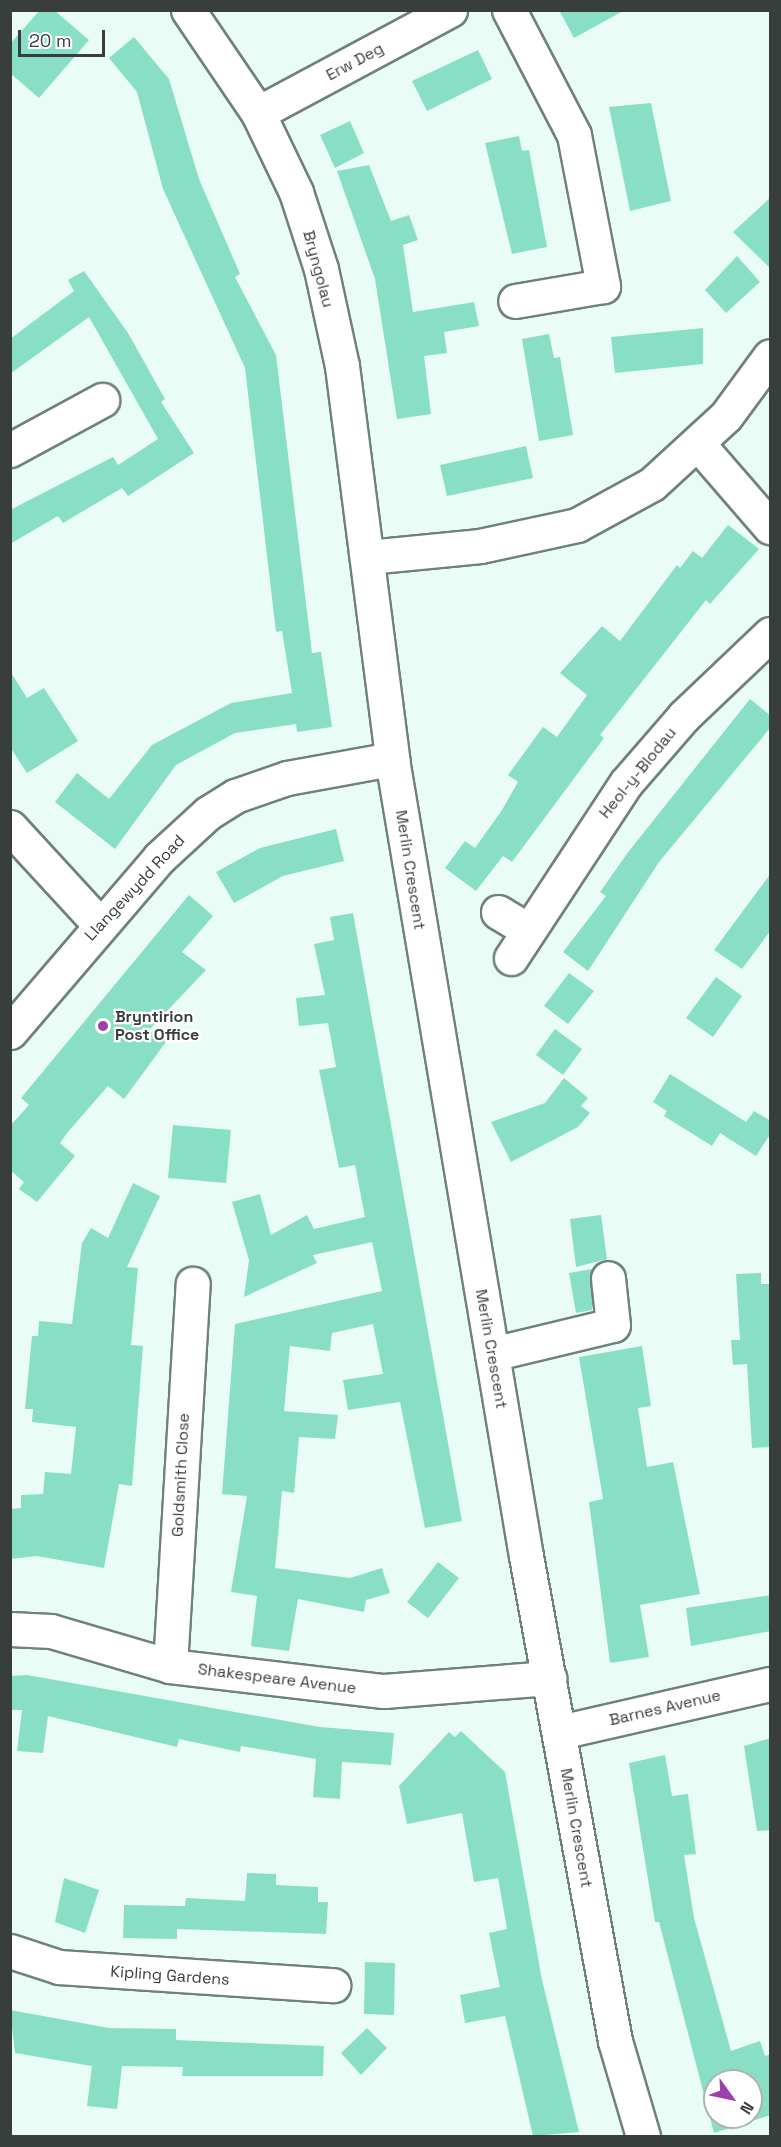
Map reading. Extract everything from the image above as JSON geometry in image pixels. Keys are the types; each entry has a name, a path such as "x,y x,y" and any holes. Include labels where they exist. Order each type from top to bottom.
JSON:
{"street":[{"name":"Bryngolau","path":"188,10 258,112 296,192 321,269 342,366 368,557"},
{"name":"Erw Deg","path":"258,112 450,10"},
{"path":"509,10 574,135 613,284 515,301"},
{"path":"368,557 480,546 577,525 652,484 698,444 771,356"},
{"path":"10,450 102,400"},
{"path":"698,444 771,526"},
{"name":"Merlin Crescent","path":"368,557 392,759 492,1354 615,2041 643,2136"},
{"name":"Heol-y-Blodau","path":"511,958 626,783 684,717 771,634"},
{"name":"Llangewydd Road","path":"10,1032 159,858 235,796 287,778 392,759"},
{"path":"10,826 100,925"},
{"path":"498,912 528,930"},
{"path":"492,1354 613,1325 608,1278"},
{"name":"Goldsmith Close","path":"170,1666 193,1284"},
{"name":"Shakespeare Avenue","path":"10,1629 51,1631 170,1666 384,1691 549,1678"},
{"name":"Barnes Avenue","path":"560,1732 771,1684"},
{"name":"Kipling Gardens","path":"10,1951 59,1967 333,1984"}],"building":[{"path":"40,10 54,10 89,40 39,98 10,73 10,44"},
{"path":"559,10 625,10 574,38"},
{"path":"134,37 169,79 199,179 240,274 235,277 276,355 312,653 321,652 332,727 297,732 296,724 235,733 176,765 115,849 55,802 77,773 109,799 152,745 231,703 292,693 282,631 276,632 245,368 163,189 137,92 109,58"},
{"path":"478,50 492,79 427,111 412,81"},
{"path":"651,103 671,201 630,211 609,107"},
{"path":"350,121 364,153 335,168 320,135"},
{"path":"519,136 522,151 529,150 547,247 512,254 485,143"},
{"path":"369,165 391,221 409,215 418,240 403,245 413,312 474,302 479,326 444,332 447,353 424,356 431,414 397,419 375,279 337,171"},
{"path":"771,197 771,269 733,232"},
{"path":"737,256 760,282 726,313 705,290"},
{"path":"84,271 128,333 165,399 161,402 194,453 128,496 122,488 63,523 58,516 10,544 10,510 113,457 118,465 158,439 89,317 10,374 10,339 74,291 68,280"},
{"path":"703,328 703,364 615,373 611,337"},
{"path":"549,334 554,358 560,357 573,435 539,441 522,339"},
{"path":"526,446 533,478 447,496 440,465"},
{"path":"728,525 759,549 710,604 706,600 600,735 604,738 512,862 503,856 476,891 445,868 465,841 475,848 502,810 518,782 508,775 543,727 557,737 587,695 560,673 602,626 620,641 677,565 680,568 693,551 702,558"},
{"path":"10,671 27,698 44,688 78,741 27,773 10,747"},
{"path":"750,699 771,716 771,727 659,862 588,971 563,952 606,896 600,892 629,851"},
{"path":"336,829 344,861 283,876 234,903 216,872 260,848"},
{"path":"771,873 771,930 742,969 714,950"},
{"path":"189,895 213,916 182,952 206,970 149,1030 166,1042 124,1099 108,1086 67,1133 60,1143 75,1156 37,1202 19,1189 24,1182 10,1170 10,1126 29,1105 21,1098"},
{"path":"353,913 462,1521 425,1528 400,1402 348,1410 343,1380 383,1374 373,1324 332,1333 330,1351 290,1346 284,1411 338,1415 335,1439 299,1437 294,1493 282,1491 275,1568 350,1578 382,1568 390,1593 366,1600 364,1612 298,1599 289,1651 251,1646 257,1596 231,1592 247,1496 222,1494 235,1324 382,1291 372,1242 313,1255 317,1263 244,1297 249,1260 232,1202 260,1194 271,1235 307,1215 314,1229 365,1217 355,1165 339,1168 319,1070 336,1067 328,1023 299,1026 296,998 325,995 314,944 334,940 330,917"},
{"path":"569,973 594,991 568,1024 544,1006"},
{"path":"716,977 742,996 713,1037 686,1018"},
{"path":"555,1029 582,1049 563,1075 536,1055"},
{"path":"670,1074 746,1122 754,1111 771,1121 771,1133 756,1156 720,1133 712,1146 664,1116 667,1111 653,1102"},
{"path":"564,1078 588,1098 581,1106 590,1113 578,1127 511,1162 491,1122 545,1103"},
{"path":"173,1125 231,1130 226,1183 168,1178"},
{"path":"133,1183 160,1196 127,1267 138,1268 131,1345 143,1346 132,1486 119,1484 104,1568 37,1556 10,1559 10,1509 21,1508 21,1495 43,1494 45,1472 71,1474 76,1427 32,1422 33,1409 25,1409 32,1336 38,1336 39,1321 72,1324 82,1243 91,1228 108,1238"},
{"path":"601,1215 607,1259 576,1267 570,1219"},
{"path":"592,1269 592,1310 576,1313 569,1273"},
{"path":"761,1273 761,1284 771,1284 771,1447 752,1448 747,1364 733,1365 731,1340 740,1340 736,1274"},
{"path":"642,1346 651,1406 638,1408 647,1467 673,1462 700,1594 640,1605 649,1657 610,1663 589,1502 603,1499 579,1357"},
{"path":"438,1562 459,1578 428,1618 407,1602"},
{"path":"771,1595 771,1631 691,1646 686,1608"},
{"path":"27,1675 320,1727 394,1733 391,1765 342,1762 340,1799 313,1797 316,1759 241,1746 240,1752 179,1739 177,1747 48,1716 43,1753 17,1751 22,1710 10,1710 10,1676"},
{"path":"461,1731 505,1772 542,1980 579,2132 533,2136 505,2016 465,2023 460,1995 500,1987 489,1933 507,1929 498,1878 474,1882 462,1813 407,1824 399,1786 449,1732 455,1737"},
{"path":"771,1738 771,1830 757,1831 744,1746"},
{"path":"665,1755 672,1796 688,1794 696,1854 684,1855 694,1918 731,2051 760,2041 765,2056 771,2054 771,2115 763,2118 763,2069 703,2069 703,2091 659,1922 655,1922 629,1763"},
{"path":"247,1873 276,1874 276,1885 318,1887 318,1902 328,1902 326,1934 177,1929 177,1939 123,1938 124,1905 185,1906 186,1898 245,1901"},
{"path":"64,1878 99,1890 85,1933 55,1922"},
{"path":"365,1962 395,1963 394,2015 364,2014"},
{"path":"10,2010 109,2028 176,2029 176,2040 324,2046 323,2076 182,2076 183,2067 122,2066 117,2109 87,2106 92,2066 15,2053"},
{"path":"367,2028 387,2048 361,2075 341,2053"},
{"path":"713,2129 727,2129 714,2133"}],"place":[{"name":"Bryntirion Post Office","path":"103,1026"}]}
